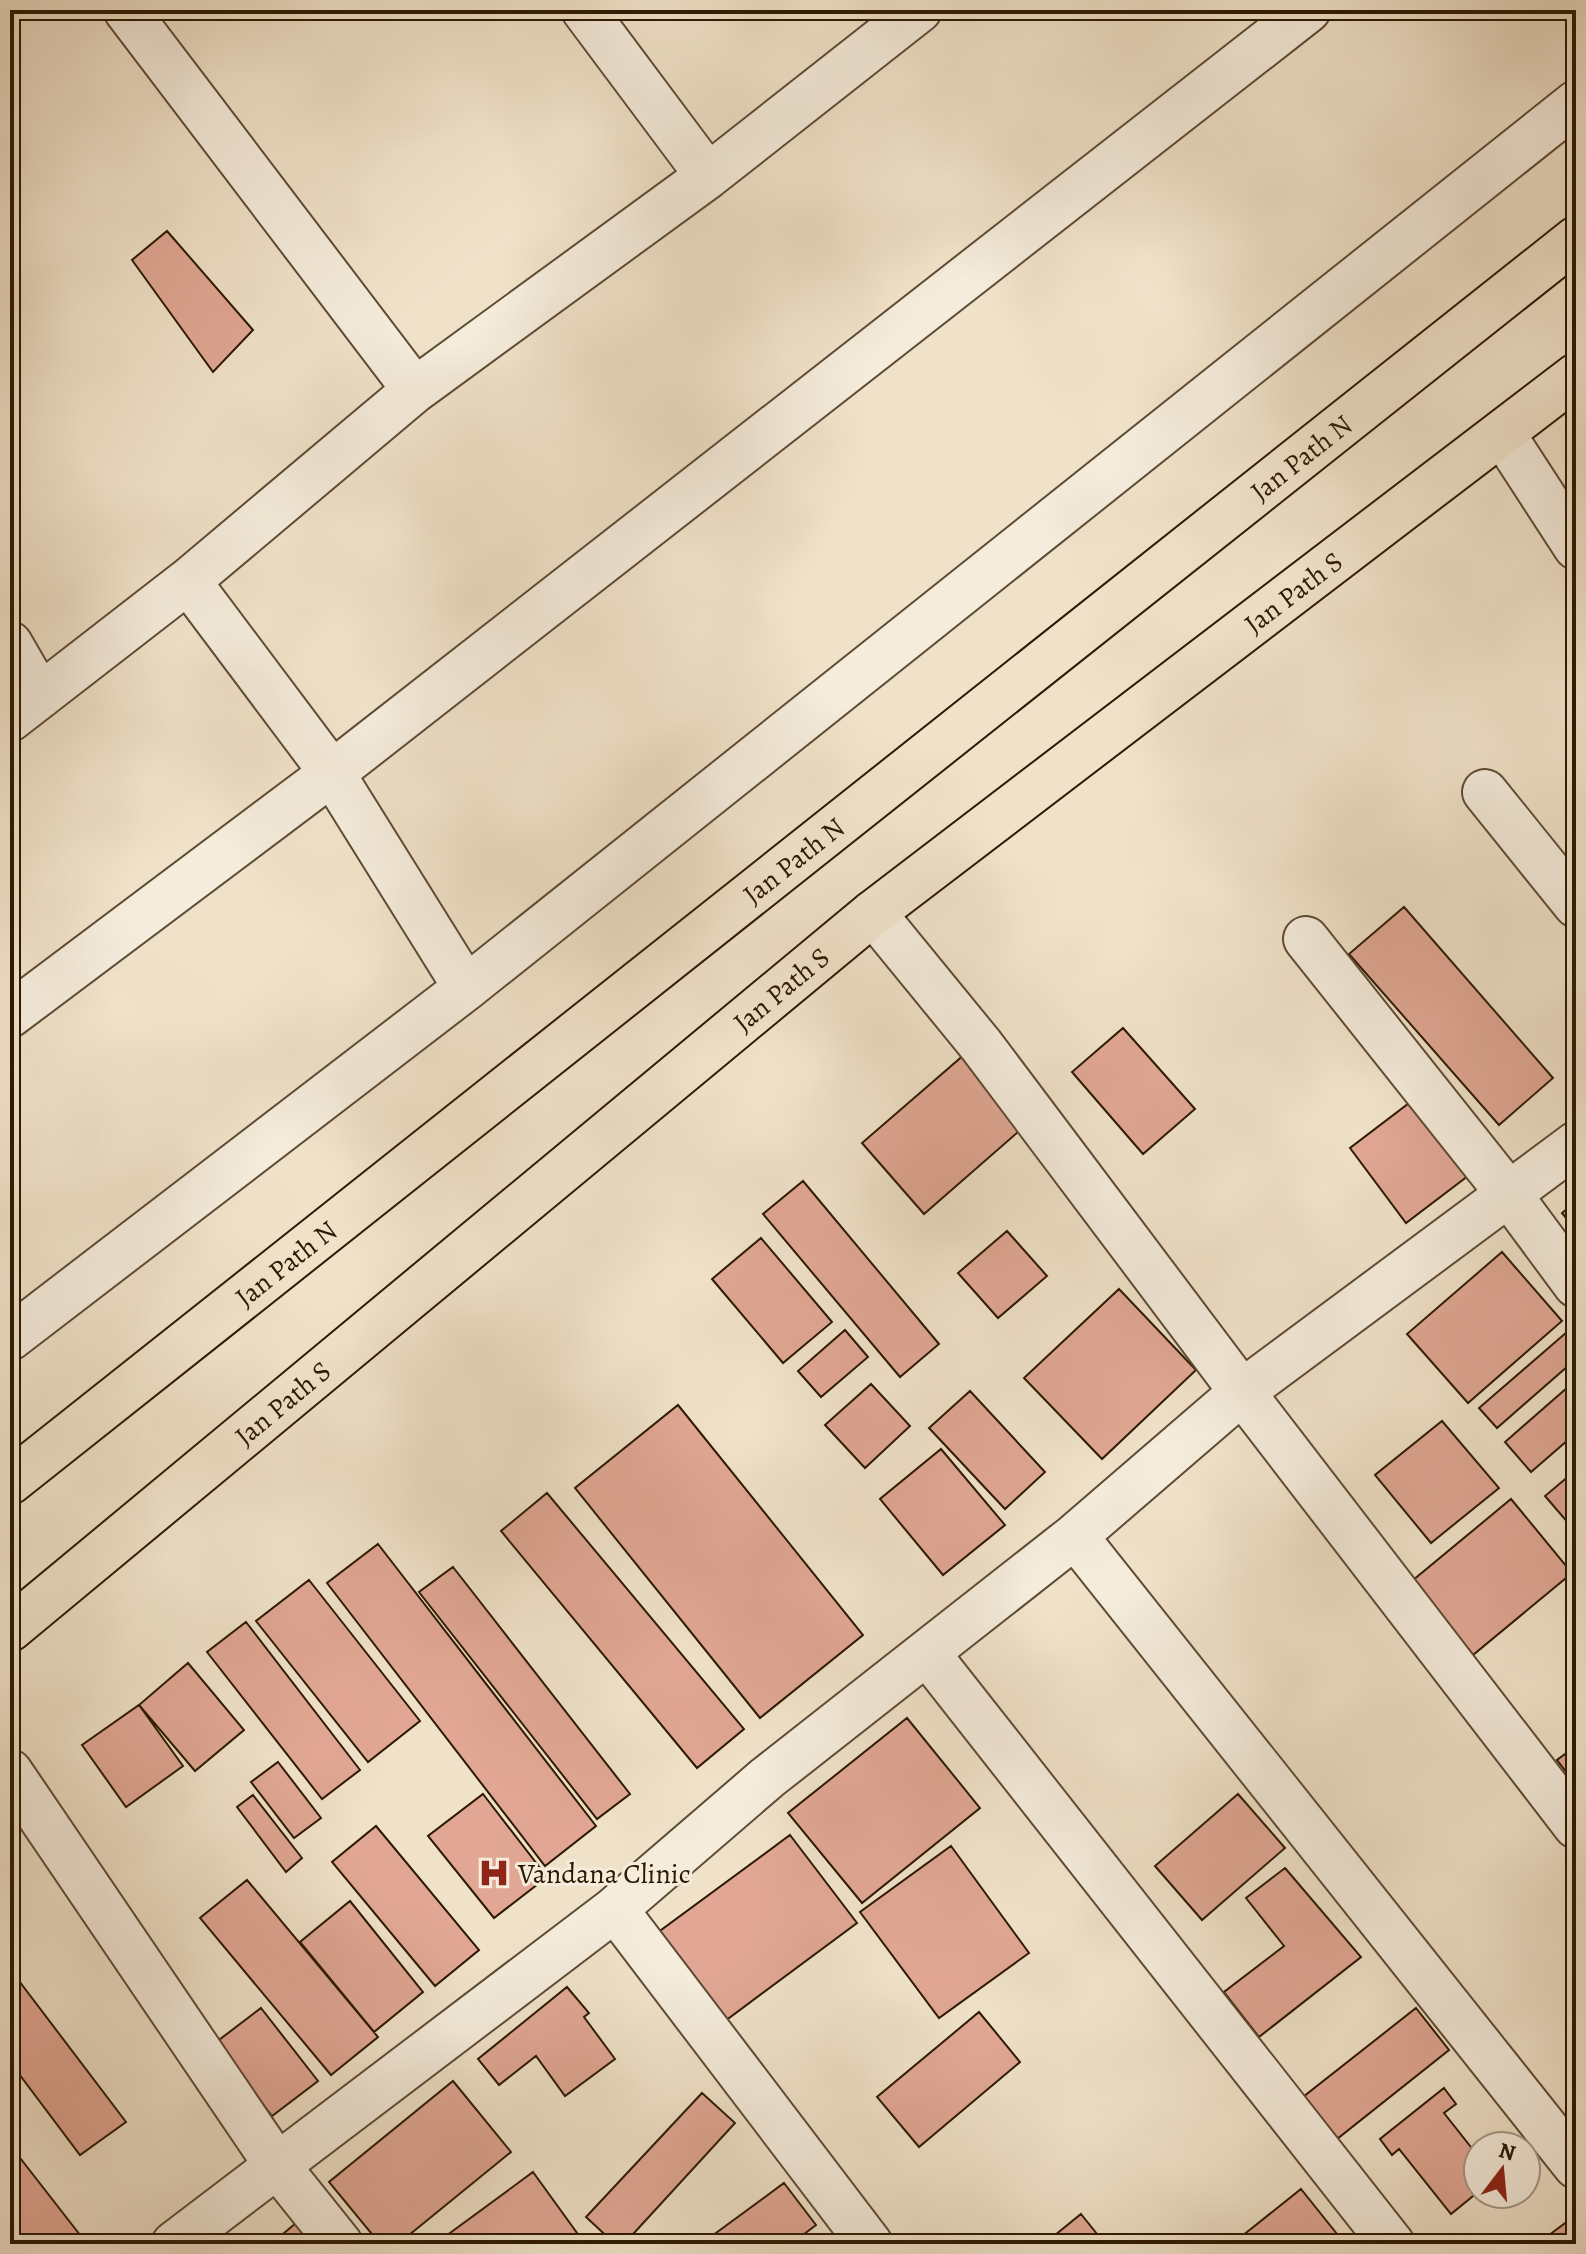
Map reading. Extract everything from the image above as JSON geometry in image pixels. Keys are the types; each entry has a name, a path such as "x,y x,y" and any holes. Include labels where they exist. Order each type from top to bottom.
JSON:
{"main road":[{"name":"Jan Path N","path":"10,1482 1576,239"},
{"name":"Jan Path S","path":"10,1629 873,913 1576,376"}],"street":[{"path":"126,10 415,390"},
{"path":"584,10 708,176"},
{"path":"10,644 20,708 188,581 415,390 708,176 919,10"},
{"path":"10,1015 332,773 1308,10"},
{"path":"10,1338 466,988 1576,103"},
{"path":"1502,433 1576,547"},
{"path":"188,581 332,773 466,988"},
{"path":"1485,792 1576,905"},
{"path":"873,913 981,1045 1242,1392 1576,1826"},
{"path":"1306,939 1508,1193 1576,1285"},
{"path":"174,2244 615,1909 767,1778 1075,1536 1242,1392 1576,1144"},
{"path":"1075,1536 1576,2166"},
{"path":"927,1653 1392,2244"},
{"path":"10,1772 276,2164 340,2244"},
{"path":"615,1909 870,2244"}],"building":[{"path":"167,231 253,330 213,372 132,260"},
{"path":"1404,907 1553,1078 1499,1125 1349,954"},
{"path":"1123,1028 1195,1109 1143,1154 1072,1072"},
{"path":"965,1054 1026,1125 924,1214 862,1143"},
{"path":"1425,1091 1481,1166 1406,1223 1350,1148"},
{"path":"803,1181 939,1344 900,1377 763,1214"},
{"path":"1576,1201 1576,1230 1562,1213"},
{"path":"1007,1231 1047,1276 998,1318 958,1273"},
{"path":"761,1238 832,1322 783,1363 712,1279"},
{"path":"1502,1252 1562,1321 1468,1403 1407,1334"},
{"path":"1119,1289 1196,1370 1102,1459 1024,1378"},
{"path":"845,1330 868,1357 821,1397 798,1371"},
{"path":"1568,1331 1576,1339 1576,1359 1497,1428 1479,1408"},
{"path":"1576,1380 1576,1433 1531,1472 1505,1442"},
{"path":"871,1384 910,1426 865,1468 825,1425"},
{"path":"970,1391 1045,1472 1005,1509 929,1428"},
{"path":"678,1405 863,1635 760,1718 575,1488"},
{"path":"1442,1421 1499,1488 1431,1543 1375,1475"},
{"path":"941,1449 1005,1525 943,1575 880,1499"},
{"path":"1576,1470 1576,1532 1545,1496"},
{"path":"547,1493 744,1729 697,1768 501,1531"},
{"path":"1511,1499 1572,1573 1473,1655 1412,1581"},
{"path":"378,1544 596,1826 545,1866 327,1583"},
{"path":"453,1567 630,1794 597,1819 419,1592"},
{"path":"309,1580 420,1721 368,1762 256,1621"},
{"path":"246,1622 360,1770 322,1799 207,1652"},
{"path":"188,1663 244,1730 195,1771 139,1705"},
{"path":"139,1705 183,1766 126,1807 82,1745"},
{"path":"907,1718 980,1808 862,1903 788,1813"},
{"path":"1576,1746 1576,1785 1557,1760"},
{"path":"278,1762 321,1818 294,1838 251,1782"},
{"path":"483,1794 547,1877 494,1918 428,1836"},
{"path":"1238,1794 1285,1848 1202,1920 1155,1866"},
{"path":"253,1795 302,1858 286,1872 237,1807"},
{"path":"376,1826 479,1950 435,1986 332,1862"},
{"path":"790,1835 857,1923 721,2024 653,1936"},
{"path":"951,1846 1029,1953 939,2018 860,1912"},
{"path":"1285,1868 1361,1957 1259,2037 1224,1992 1284,1946 1246,1898"},
{"path":"247,1880 378,2037 331,2075 200,1918"},
{"path":"350,1901 423,1992 374,2032 300,1942"},
{"path":"10,1969 126,2122 80,2155 10,2062"},
{"path":"567,1987 589,2013 584,2017 615,2059 565,2096 536,2056 499,2085 478,2059"},
{"path":"261,2008 318,2081 272,2116 215,2043"},
{"path":"1416,2008 1449,2050 1337,2139 1303,2097"},
{"path":"979,2012 1020,2062 919,2147 877,2097"},
{"path":"453,2081 511,2152 398,2244 380,2244 329,2182"},
{"path":"1444,2088 1456,2104 1444,2113 1462,2136 1462,2205 1451,2214 1399,2149 1392,2155 1380,2139"},
{"path":"702,2093 735,2123 624,2244 615,2244 586,2217"},
{"path":"10,2145 87,2244 10,2244"},
{"path":"533,2172 585,2244 435,2244"},
{"path":"784,2183 816,2225 791,2244 701,2244"},
{"path":"1301,2189 1345,2244 1232,2244"},
{"path":"1081,2214 1105,2244 1044,2244"},
{"path":"1576,2215 1576,2244 1537,2244"},
{"path":"302,2218 324,2244 271,2244"}],"place":[{"name":"Vandana Clinic","path":"494,1873"}]}
